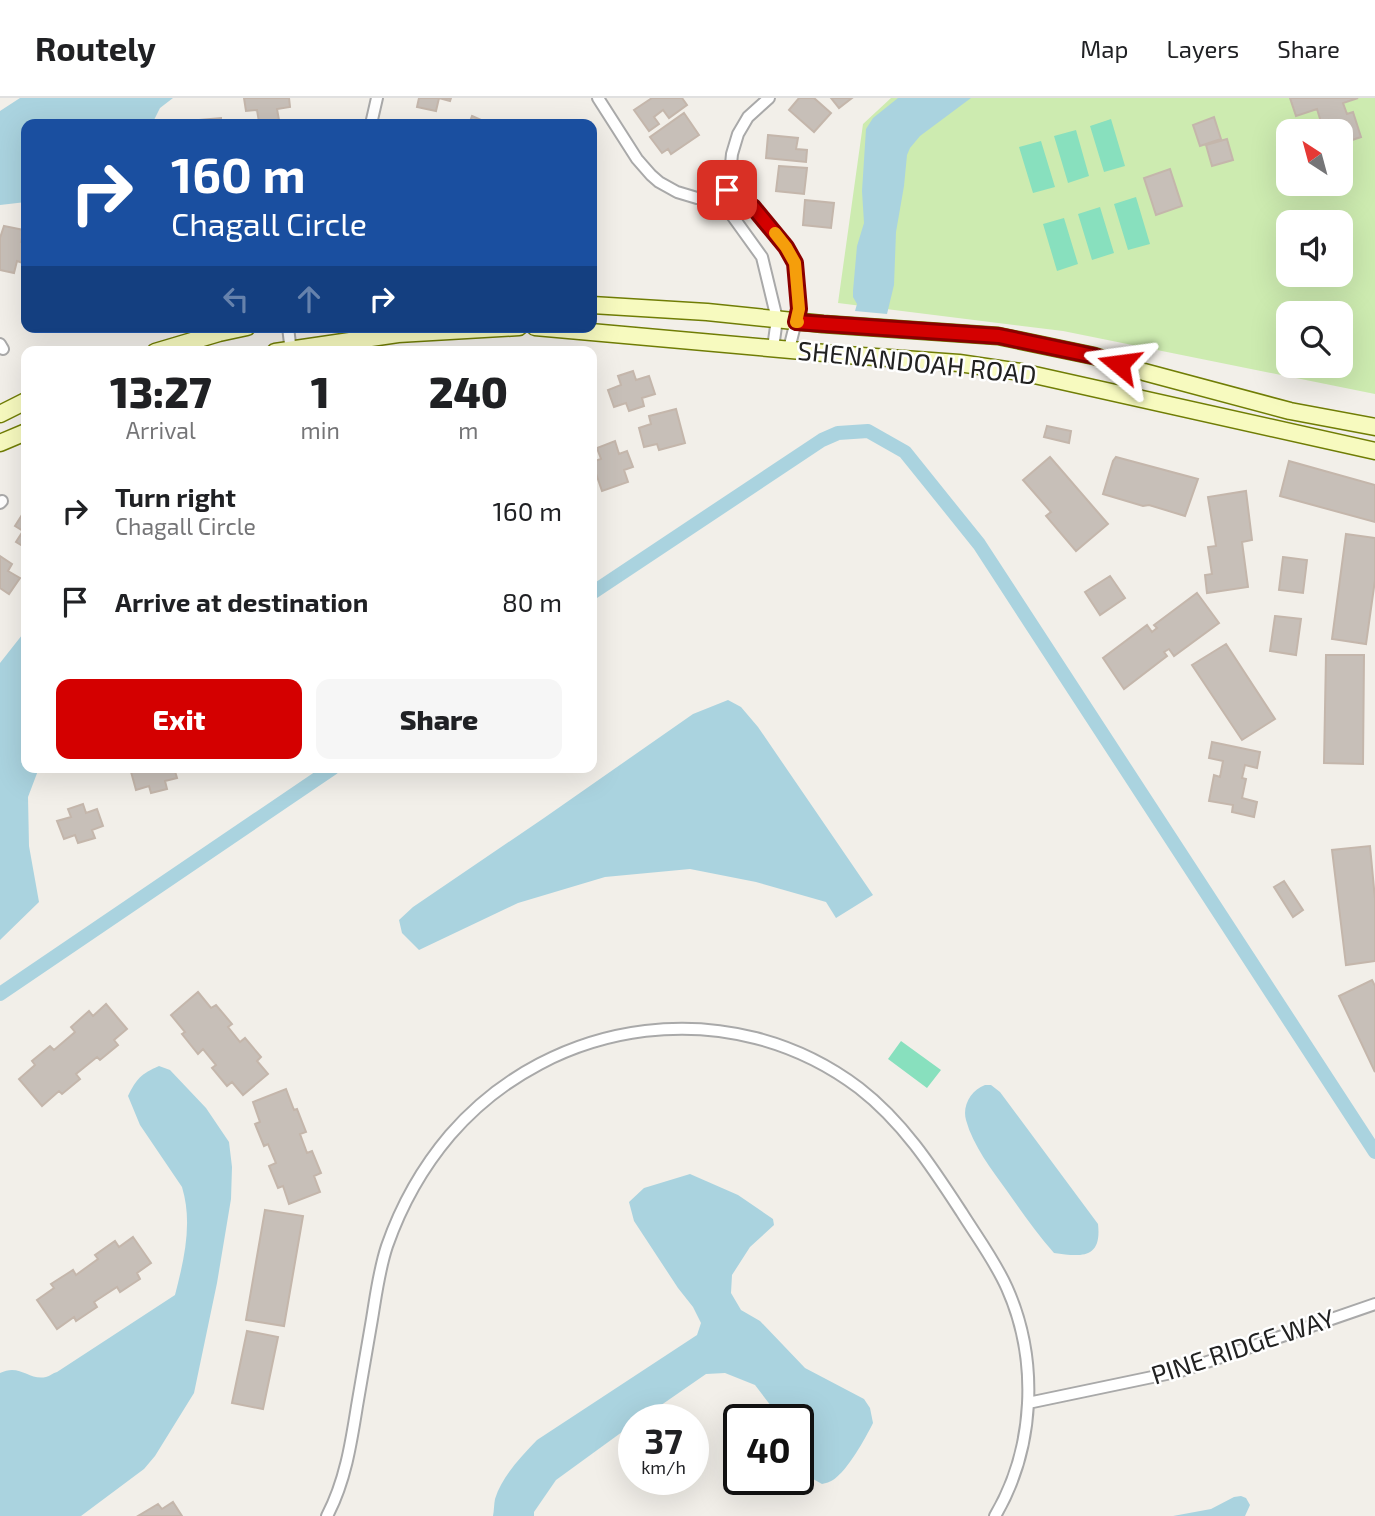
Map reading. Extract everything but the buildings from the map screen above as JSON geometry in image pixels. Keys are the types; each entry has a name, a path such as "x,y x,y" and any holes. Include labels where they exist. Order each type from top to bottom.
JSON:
{"street":[{"path":"372,119 377,98"},
{"path":"598,98 637,159 659,182 696,198 707,198 727,190"},
{"path":"769,98 748,117 738,134 727,190 732,214 762,257 777,319 781,349"},
{"path":"727,190 753,207 786,247 795,263 799,309 796,322 781,349"},
{"name":"SHENANDOAH ROAD","path":"597,305 999,336 1094,356 1290,411 1375,427"},
{"path":"175,346 219,333"},
{"path":"318,346 415,333"},
{"name":"SHENANDOAH ROAD","path":"597,333 959,363 1021,372 1375,451"},
{"path":"0,414 21,404"},
{"path":"0,443 21,434"},
{"path":"327,1516 342,1480 349,1451 378,1283 387,1248 410,1192 429,1162 466,1119 492,1095 552,1057 584,1044 629,1033 698,1029 733,1033 799,1053 859,1088 885,1110 923,1153 993,1261 1018,1319 1028,1371 1025,1435 1010,1486 995,1516"},
{"name":"PINE RIDGE WAY","path":"1028,1403 1181,1371 1375,1304"}],"green space":[{"path":"891,98 1375,98 1375,394 1296,378 1353,378 1353,301 1276,301 1276,374 1063,331 838,303 863,124"},
{"path":"1111,119 1125,166 1104,172 1090,126"},
{"path":"1076,130 1089,176 1068,183 1054,136"},
{"path":"1041,141 1055,187 1033,193 1019,147"},
{"path":"1136,197 1150,244 1128,250 1114,204"},
{"path":"1100,207 1114,253 1092,260 1078,214"},
{"path":"1064,218 1078,264 1057,271 1043,224"},
{"path":"901,1041 941,1070 927,1088 888,1059"}],"water":[{"path":"20,98 173,98 160,108 154,119 21,119 21,203 0,205 0,111"},
{"path":"898,98 971,98 920,136 910,148 896,232 894,285 887,314 855,311 857,304 853,291 857,246 864,223 862,191 866,129 873,118"},
{"path":"21,636 21,773 37,773 28,797 29,846 39,902 0,940 0,663"},
{"path":"728,700 741,707 758,727 873,895 836,918 826,902 756,882 690,869 605,877 518,903 419,950 402,933 399,920 413,907 693,714"},
{"path":"159,1066 170,1070 206,1108 229,1142 232,1167 231,1199 217,1283 194,1393 144,1469 81,1516 0,1516 0,1373 13,1370 40,1378 49,1376 175,1295 187,1228 182,1187 140,1125 128,1096 140,1077"},
{"path":"985,1085 991,1085 1000,1092 1098,1224 1097,1244 1093,1250 1081,1255 1054,1253 984,1157 973,1139 965,1115 972,1095"},
{"path":"690,1174 738,1195 773,1219 774,1225 750,1247 732,1275 731,1293 741,1310 760,1321 805,1368 864,1399 870,1408 873,1423 850,1462 832,1481 822,1484 814,1480 814,1404 770,1404 755,1385 725,1373 706,1374 663,1404 618,1404 618,1435 556,1480 534,1516 493,1516 495,1499 502,1482 537,1440 697,1335 701,1323 693,1307 634,1221 629,1202 644,1188"},
{"path":"1241,1496 1246,1498 1250,1505 1245,1516 1173,1516 1211,1509"}],"waterway":[{"path":"597,590 822,440 838,433 868,431 905,452 979,544 1375,1152"},
{"path":"0,994 326,773"}],"slow traffic":[{"path":"775,233 795,263 798,322"}],"route":[{"path":"727,190 753,207 786,247 795,263 799,309 796,322 999,336 1094,356 1119,364"}]}
